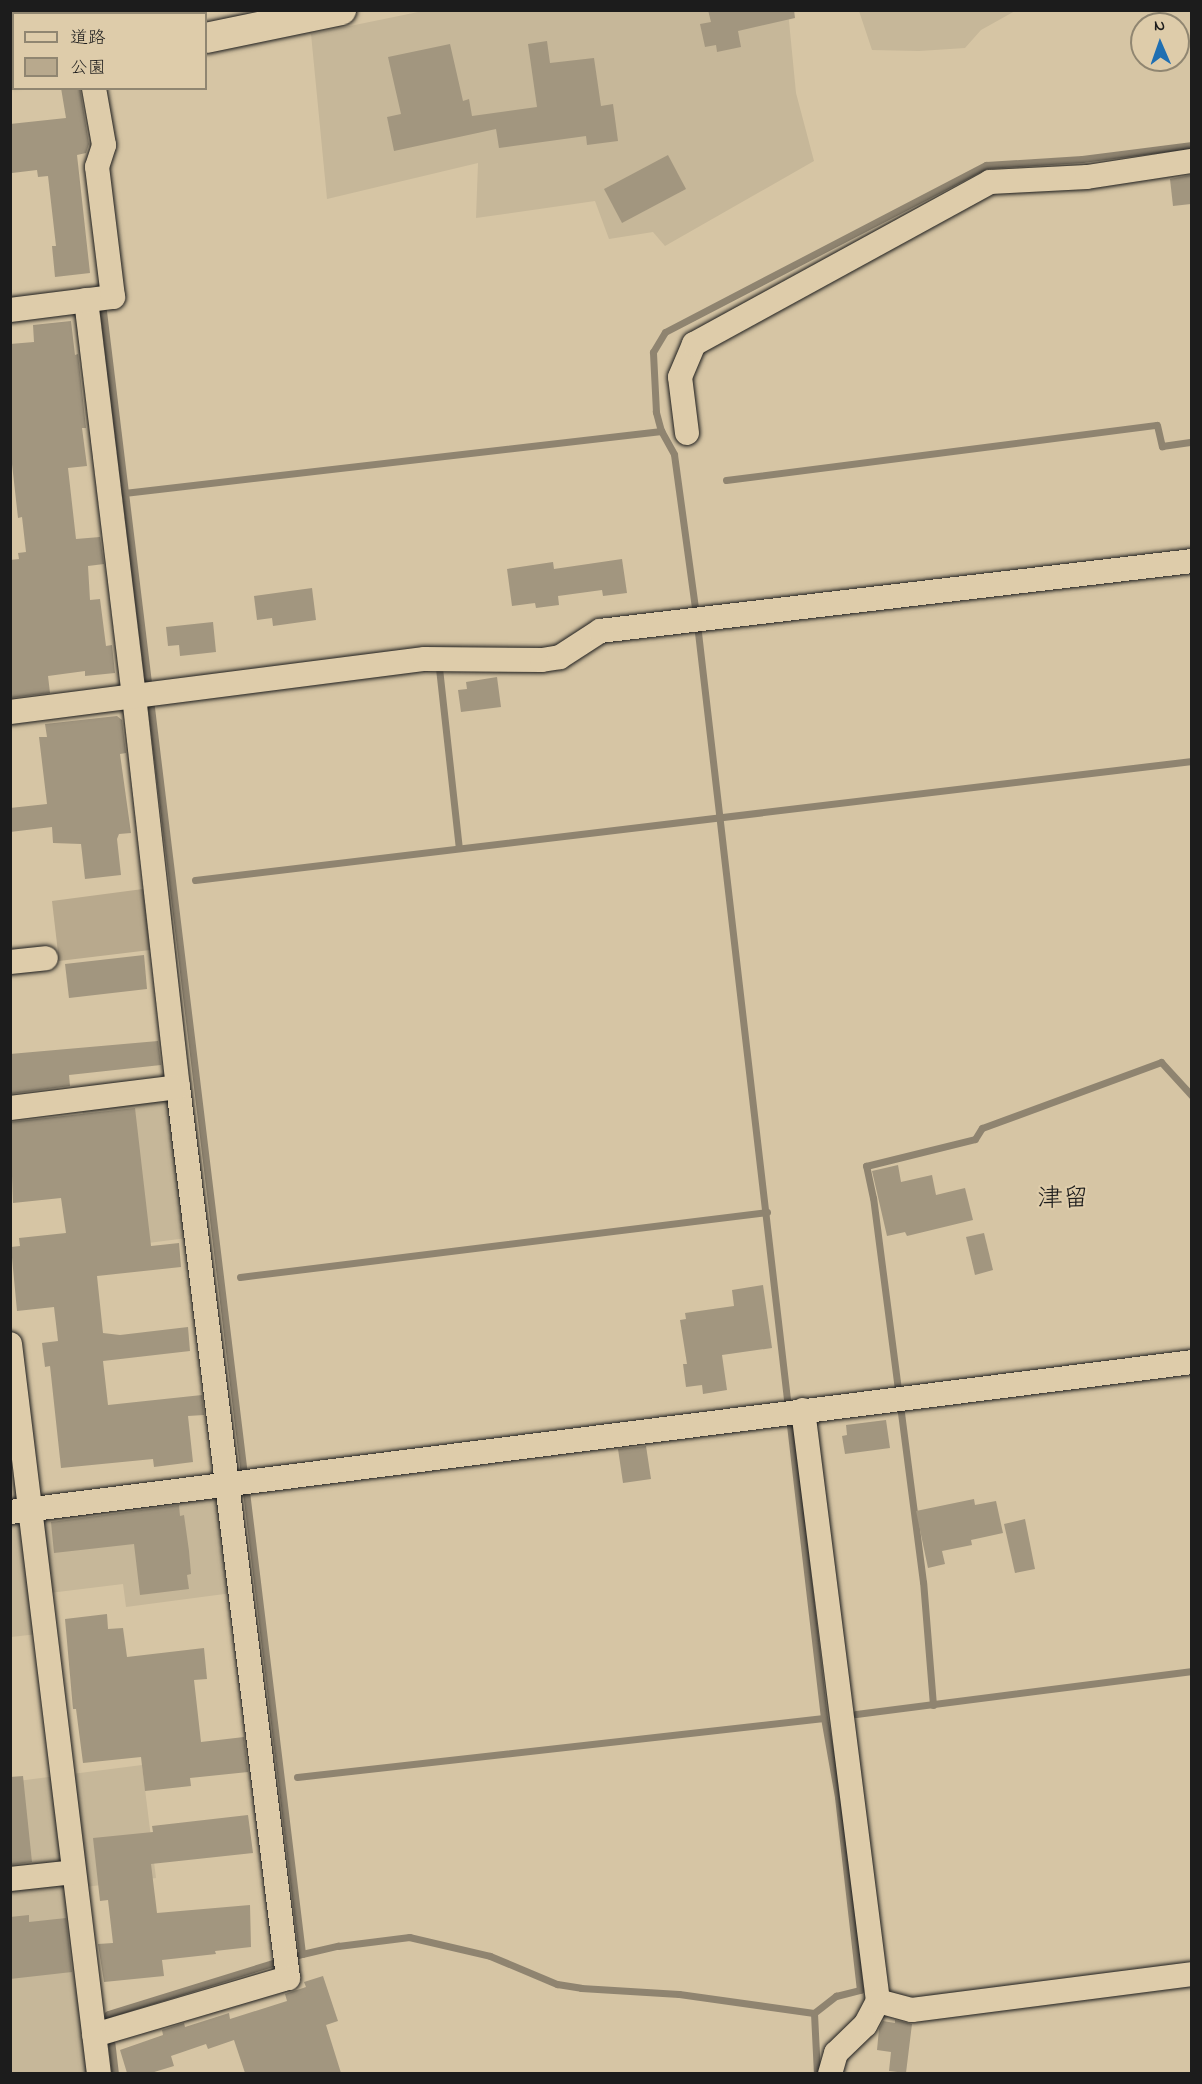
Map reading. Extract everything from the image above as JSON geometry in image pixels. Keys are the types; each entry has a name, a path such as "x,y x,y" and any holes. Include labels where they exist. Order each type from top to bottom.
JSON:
{"street":[{"path":"207,38 341,10"},
{"path":"94,90 101,156 97,299 144,695 178,1087 239,1485 288,1978 104,2032"},
{"path":"686,425 680,377 694,344 990,182 1087,177 1191,161"},
{"path":"10,310 97,299"},
{"path":"10,712 425,659 542,660 560,657 600,631 1191,561"},
{"path":"10,962 46,958"},
{"path":"10,1108 178,1087"},
{"path":"10,1344 20,1511 74,1872 104,2032 99,2073"},
{"path":"20,1511 239,1485 1191,1362"},
{"path":"794,1412 878,2001 865,2025 836,2053 830,2073"},
{"path":"10,1879 74,1872"},
{"path":"878,2001 912,2010 1191,1974"}],"shaded area":[{"path":"428,10 788,11 796,93 814,161 665,246 653,232 609,239 595,201 476,218 478,163 327,199 311,34"},
{"path":"859,10 1015,11 981,30 965,48 919,51 872,50"},
{"path":"168,1096 187,1238 101,1249 82,1107"},
{"path":"10,1427 19,1499 217,1474 232,1593 126,1607 123,1584 33,1595 38,1634 11,1637"},
{"path":"142,1765 156,1878 70,1889 93,2073 11,2073 10,1782"}],"green space":[{"path":"143,889 150,950 59,961 52,901"}],"building":[{"path":"708,10 794,10 795,18 738,31 741,47 717,52 716,45 705,47 700,24 711,22"},
{"path":"547,41 550,63 594,58 601,106 613,104 618,141 587,145 586,136 499,148 496,129 394,151 387,117 401,114 388,57 450,44 463,101 469,99 472,116 537,107 528,44"},
{"path":"61,90 80,90 89,144 86,153 77,155 90,273 55,277 52,246 56,246 48,176 38,177 37,170 12,173 10,124 66,118"},
{"path":"668,155 686,189 622,223 604,189"},
{"path":"1191,175 1191,204 1173,206 1170,179"},
{"path":"71,321 75,355 78,354 86,428 82,428 87,466 68,468 76,539 100,537 104,564 88,566 90,600 100,599 106,646 112,645 115,673 85,676 85,671 48,676 50,693 10,698 10,560 19,559 18,553 26,552 22,517 18,518 10,446 10,344 34,342 33,325"},
{"path":"622,559 627,593 603,596 602,590 558,596 559,605 536,608 535,603 512,606 507,569 553,562 554,569"},
{"path":"312,588 316,620 273,626 272,618 257,620 254,596"},
{"path":"213,622 216,652 180,656 179,645 168,646 166,627"},
{"path":"497,677 501,707 461,712 458,690 467,689 466,682"},
{"path":"117,716 122,720 126,753 120,754 131,833 119,834 117,839 121,875 85,879 81,844 53,843 52,827 10,832 10,808 47,804 39,737 47,737 45,724"},
{"path":"144,955 147,989 69,998 65,964"},
{"path":"158,1041 161,1065 69,1075 70,1086 10,1094 10,1054"},
{"path":"135,1108 151,1246 179,1243 181,1267 97,1276 103,1333 120,1335 188,1327 190,1351 103,1361 108,1405 202,1395 204,1415 188,1416 193,1462 154,1467 153,1459 61,1468 50,1366 45,1367 42,1343 58,1341 54,1307 17,1311 11,1247 20,1246 19,1238 66,1233 61,1198 13,1203 10,1122"},
{"path":"898,1165 901,1182 932,1175 936,1195 965,1188 973,1220 907,1236 905,1232 887,1236 872,1171"},
{"path":"984,1233 993,1270 975,1275 966,1237"},
{"path":"763,1285 772,1348 722,1355 727,1390 703,1394 702,1385 686,1387 683,1364 687,1364 680,1320 686,1319 685,1313 734,1306 732,1290"},
{"path":"886,1420 890,1448 845,1454 842,1436 847,1435 846,1425"},
{"path":"646,1446 651,1479 623,1483 618,1449"},
{"path":"974,1499 975,1505 996,1501 1003,1533 971,1540 972,1545 942,1551 945,1564 928,1568 916,1511"},
{"path":"179,1505 180,1516 184,1515 189,1551 191,1574 187,1575 189,1589 140,1595 134,1544 54,1553 51,1522"},
{"path":"1025,1519 1035,1569 1015,1573 1004,1524"},
{"path":"107,1614 108,1629 123,1628 127,1657 204,1648 207,1679 194,1680 201,1742 244,1737 248,1772 190,1778 191,1786 145,1791 141,1757 83,1763 76,1709 73,1709 65,1619"},
{"path":"23,1776 32,1862 10,1865 10,1777"},
{"path":"248,1815 253,1853 151,1864 157,1913 250,1905 251,1947 215,1951 216,1954 162,1960 164,1976 104,1982 98,1944 113,1943 108,1900 100,1901 93,1838 153,1832 152,1826"},
{"path":"29,1915 29,1922 66,1918 72,1972 10,1979 10,1917"},
{"path":"323,1976 338,2021 326,2025 341,2073 245,2073 234,2040 208,2049 206,2044 171,2056 174,2066 151,2073 127,2073 120,2050 163,2035 162,2030 184,2023 185,2027 229,2013 230,2019 287,2001 285,1994 306,1987 304,1982"},
{"path":"895,2020 912,2024 906,2073 889,2071 891,2052 877,2050 879,2029 883,2021 895,2023"}],"waterway":[{"path":"115,2074 108,2014 302,1954 338,1946 409,1937 490,1956 557,1984 581,1988 679,1994 814,2013 836,1996 860,1990 838,1797 824,1718 696,615 674,454 661,431 656,412 653,352 665,332 986,165 1082,159 1192,145"},
{"path":"102,303 302,1954"},
{"path":"726,480 1157,425 1162,446 1192,442"},
{"path":"124,493 661,431"},
{"path":"439,668 459,848"},
{"path":"195,880 1192,761"},
{"path":"933,1705 923,1582 873,1198 866,1166 975,1139 982,1128 1161,1062 1192,1096"},
{"path":"240,1277 767,1212"},
{"path":"856,1714 1192,1671"},
{"path":"297,1777 824,1718"},
{"path":"814,2013 817,2074"}],"district":[{"name":"津留","path":"1063,1201"}]}
